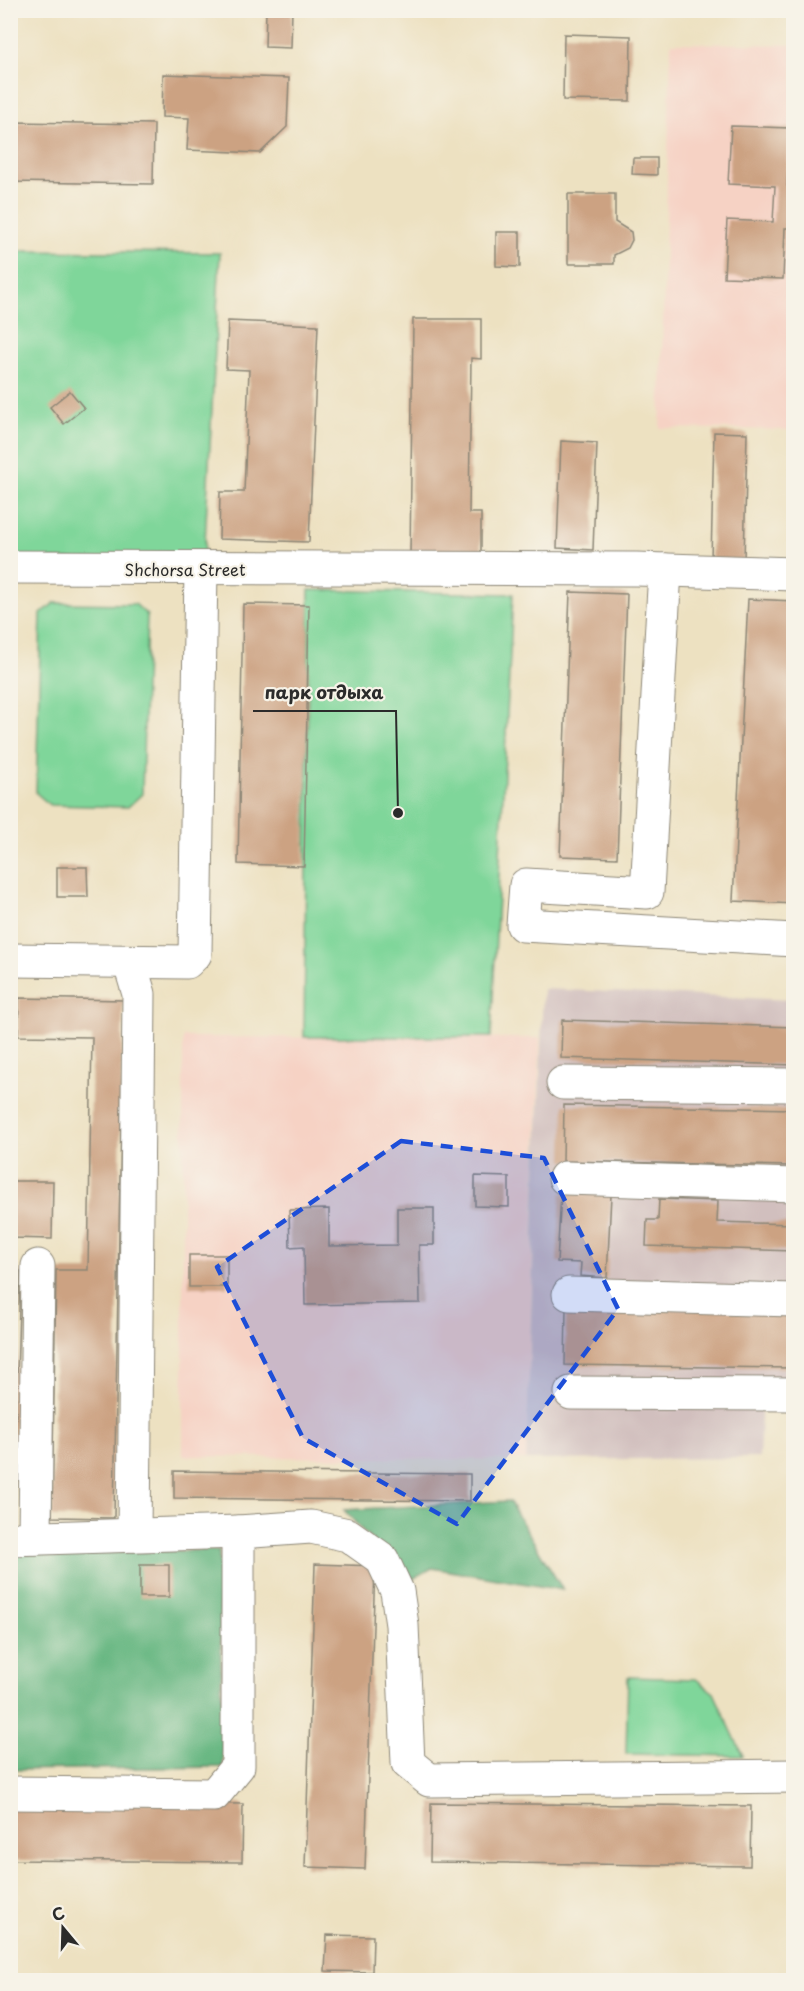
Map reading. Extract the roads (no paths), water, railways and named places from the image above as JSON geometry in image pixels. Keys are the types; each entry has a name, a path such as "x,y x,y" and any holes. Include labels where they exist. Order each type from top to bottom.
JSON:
{"street":[{"name":"Shchorsa Street","path":"10,567 201,569 360,567 665,570 794,574"},
{"path":"10,960 130,964 188,962 195,954 201,569"},
{"path":"665,570 646,892 526,885 523,925 794,940"},
{"path":"130,964 139,994 134,1535"},
{"path":"563,1083 794,1085"},
{"path":"566,1178 794,1185"},
{"path":"38,1266 23,1538 238,1532 310,1527 348,1535 382,1558 397,1591 402,1625 408,1763 429,1780 794,1776"},
{"path":"569,1294 794,1300"},
{"path":"571,1393 794,1394"},
{"path":"10,1793 214,1795 238,1766 238,1532"}],"place":[{"name":"парк отдыха","path":"398,813"}]}
